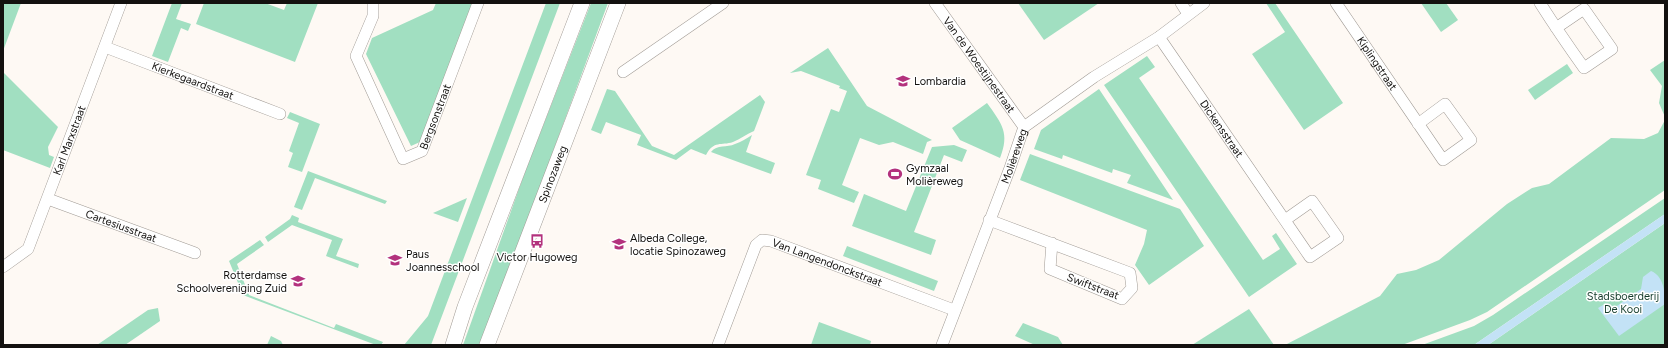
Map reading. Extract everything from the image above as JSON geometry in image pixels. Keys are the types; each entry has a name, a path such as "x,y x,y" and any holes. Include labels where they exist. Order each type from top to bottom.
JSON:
{"main road":[{"path":"453,345 465,307 582,3"},
{"name":"Spinozaweg","path":"487,345 618,3"}],"street":[{"name":"Karl Marxstraat","path":"3,267 28,249 121,3"},
{"name":"Bergsonstraat","path":"373,3 373,16 356,56 403,159 422,151 478,3"},
{"path":"623,72 723,3"},
{"name":"Van de Woestijnestraat","path":"935,3 1024,127"},
{"path":"1181,3 1188,14"},
{"name":"Molièreweg","path":"942,345 1024,127 1094,77 1159,37 1204,3"},
{"name":"Kiplingstraat","path":"1336,3 1418,124 1443,160 1471,140 1445,104 1418,124"},
{"path":"1540,3 1556,28 1584,68 1612,49 1584,9 1556,28"},
{"name":"Dickensstraat","path":"1159,37 1310,257 1338,238 1312,201 1285,220"},
{"name":"Kierkegaardstraat","path":"105,47 280,114"},
{"name":"Cartesiusstraat","path":"48,199 195,253"},
{"name":"Swiftstraat","path":"989,220 1052,243 1130,273 1132,288 1122,299 1050,269 1052,243"},
{"name":"Van Langendonckstraat","path":"718,345 756,245 762,240 778,243 954,310"}],"green space":[{"path":"3,3 21,3 3,51"},
{"path":"172,3 182,3 176,19 191,24 188,31 181,28 168,62 152,56"},
{"path":"204,3 265,3 284,10 287,3 318,3 295,62 196,24"},
{"path":"436,3 475,3 420,142 411,146 366,54 372,38 433,10"},
{"path":"546,3 560,3 431,345 404,345 428,316"},
{"path":"591,3 608,3 511,265 479,345 463,345 525,172"},
{"path":"1018,3 1099,3 1044,40"},
{"path":"1266,3 1275,3 1343,103 1304,130 1252,54 1285,32"},
{"path":"1421,3 1446,3 1458,20 1441,32"},
{"path":"828,48 867,106 932,140 927,142 923,154 893,142 879,145 860,138 842,185 859,192 854,203 818,189 821,180 806,175 831,109 839,112 847,91 839,88 840,86 801,71 790,73"},
{"path":"1147,56 1155,67 1139,78 1263,260 1280,249 1272,236 1276,233 1297,264 1249,297 1104,85"},
{"path":"1665,60 1665,117 1659,103 1662,86 1650,70"},
{"path":"1567,64 1573,73 1535,100 1528,90"},
{"path":"3,72 58,127 48,147 49,155 54,157 50,168 3,150"},
{"path":"607,89 615,91 652,146 674,155 760,95 765,102 754,131 733,142 715,145 706,155 691,149 676,160 637,145 641,135 606,122 601,134 591,130"},
{"path":"1099,89 1173,200 1127,183 1131,175 1113,169 1112,173 1063,155 1062,159 1034,149 1041,130"},
{"path":"987,103 1003,129 1004,142 1000,158 960,140 952,128"},
{"path":"290,112 320,124 302,172 288,167 293,153 289,151 299,123 287,118"},
{"path":"1665,120 1665,190 1487,312 1470,320 1402,345 1285,345 1380,296 1397,274 1416,270 1439,260 1507,204 1532,188 1549,184 1611,138 1644,139 1658,133"},
{"path":"752,135 746,152 775,163 771,174 711,152 716,148 732,145"},
{"path":"954,145 967,150 962,162 944,155 914,232 936,240 931,255 852,226 864,194 906,211 932,147"},
{"path":"1030,154 1180,209 1204,246 1149,285 1135,265 1144,244 1147,230 1020,180"},
{"path":"308,171 387,201 385,204 315,178 302,210 294,207"},
{"path":"467,198 458,222 433,213"},
{"path":"1665,198 1665,214 1474,345 1422,345 1474,326 1493,315"},
{"path":"292,215 299,218 298,222 343,239 336,256 359,264 358,268 326,256 332,240 292,225 268,242 265,237 290,219"},
{"name":"Stadsboerderij De Kooi","path":"1665,223 1665,345 1488,345"},
{"path":"260,240 264,245 237,264 249,295 334,328 336,324 383,342 381,345 376,345 243,295 229,261"},
{"path":"847,246 938,281 934,291 843,256"},
{"path":"158,308 160,321 125,345 97,345 148,310"},
{"path":"1249,309 1274,345 1192,345"},
{"path":"819,322 871,341 870,345 811,345"},
{"path":"1023,323 1058,337 1063,345 1035,345 1015,336"},
{"path":"271,336 281,341 283,345 267,345"}],"water":[{"path":"1665,214 1665,223 1488,345 1474,345"},
{"path":"1651,271 1659,277 1663,285 1665,304 1619,336 1598,308 1603,305 1607,310 1614,308 1641,289 1643,277"}],"place":[{"name":"Lombardia","path":"903,81"},
{"name":"Gymzaal Molièreweg","path":"895,174"},
{"name":"Victor Hugoweg","path":"537,241"},
{"name":"Albeda College, locatie Spinozaweg","path":"619,244"},
{"name":"Paus Joannesschool","path":"395,260"},
{"name":"Rotterdamse Schoolvereniging Zuid","path":"298,281"}]}
